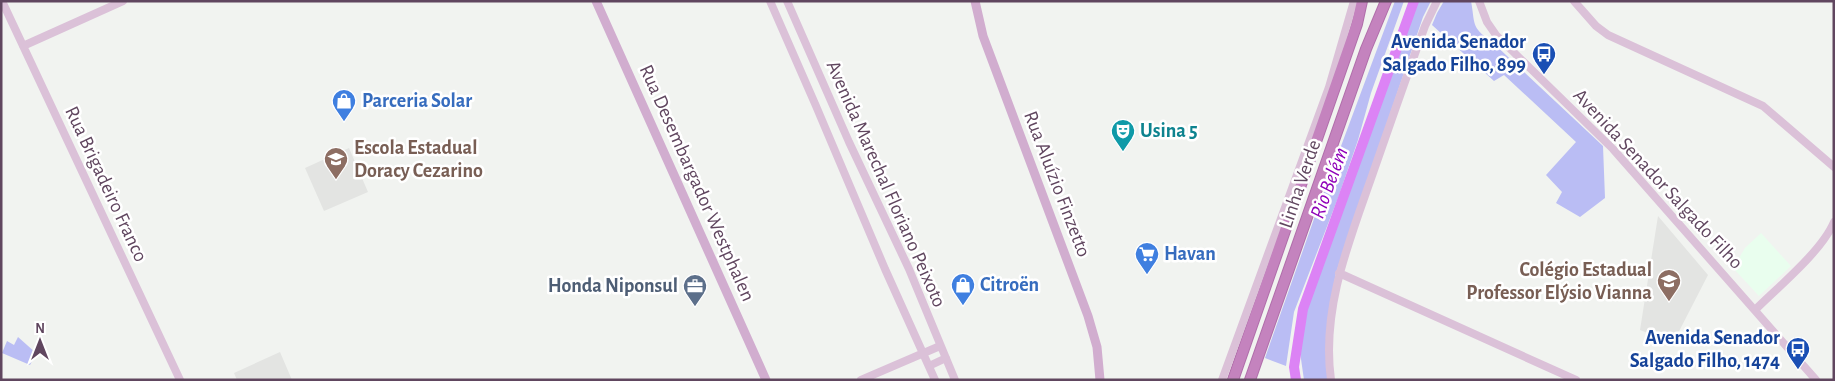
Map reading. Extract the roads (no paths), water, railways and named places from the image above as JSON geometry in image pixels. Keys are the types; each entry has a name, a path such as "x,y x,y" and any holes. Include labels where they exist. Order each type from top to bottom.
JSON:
{"highway":[{"name":"Linha Verde","path":"1233,380 1356,24 1362,1"},
{"name":"Linha Verde","path":"1250,380 1369,42 1386,1"}],"main road":[{"name":"Rua Desembargador Westphalen","path":"596,1 766,380"},
{"name":"Rua Aluízio Finzetto","path":"976,1 983,36 1088,316 1097,347 1100,380"}],"street":[{"name":"Rua Brigadeiro Franco","path":"2,1 180,380"},
{"path":"23,46 123,1"},
{"name":"Avenida Marechal Floriano Peixoto","path":"770,1 885,269 935,380"},
{"name":"Avenida Marechal Floriano Peixoto","path":"787,1 849,142 909,269 955,380"},
{"path":"1222,380 1329,87 1354,1"},
{"path":"1331,380 1330,334 1339,273 1425,26 1437,1"},
{"name":"Avenida Senador Salgado Filho","path":"1479,1 1486,22 1496,35 1619,156 1816,380"},
{"path":"1574,1 1596,26 1608,35 1763,106 1834,167"},
{"path":"1755,310 1816,249 1826,237 1834,222"},
{"path":"1339,273 1576,380"},
{"path":"861,380 940,346"},
{"path":"929,366 946,358"}],"waterway":[{"name":"Rio Belém","path":"1296,380 1294,367 1303,309 1414,1"}],"place":[{"name":"Avenida Senador Salgado Filho, 899","path":"1544,75"},
{"name":"Parceria Solar","path":"344,122"},
{"name":"Usina 5","path":"1123,152"},
{"name":"Escola Estadual Doracy Cezarino","path":"336,180"},
{"name":"Havan","path":"1147,275"},
{"name":"Colégio Estadual Professor Elýsio Vianna","path":"1669,302"},
{"name":"Citroën","path":"963,306"},
{"name":"Honda Niponsul","path":"695,307"},
{"name":"Avenida Senador Salgado Filho, 1474","path":"1798,370"}]}
